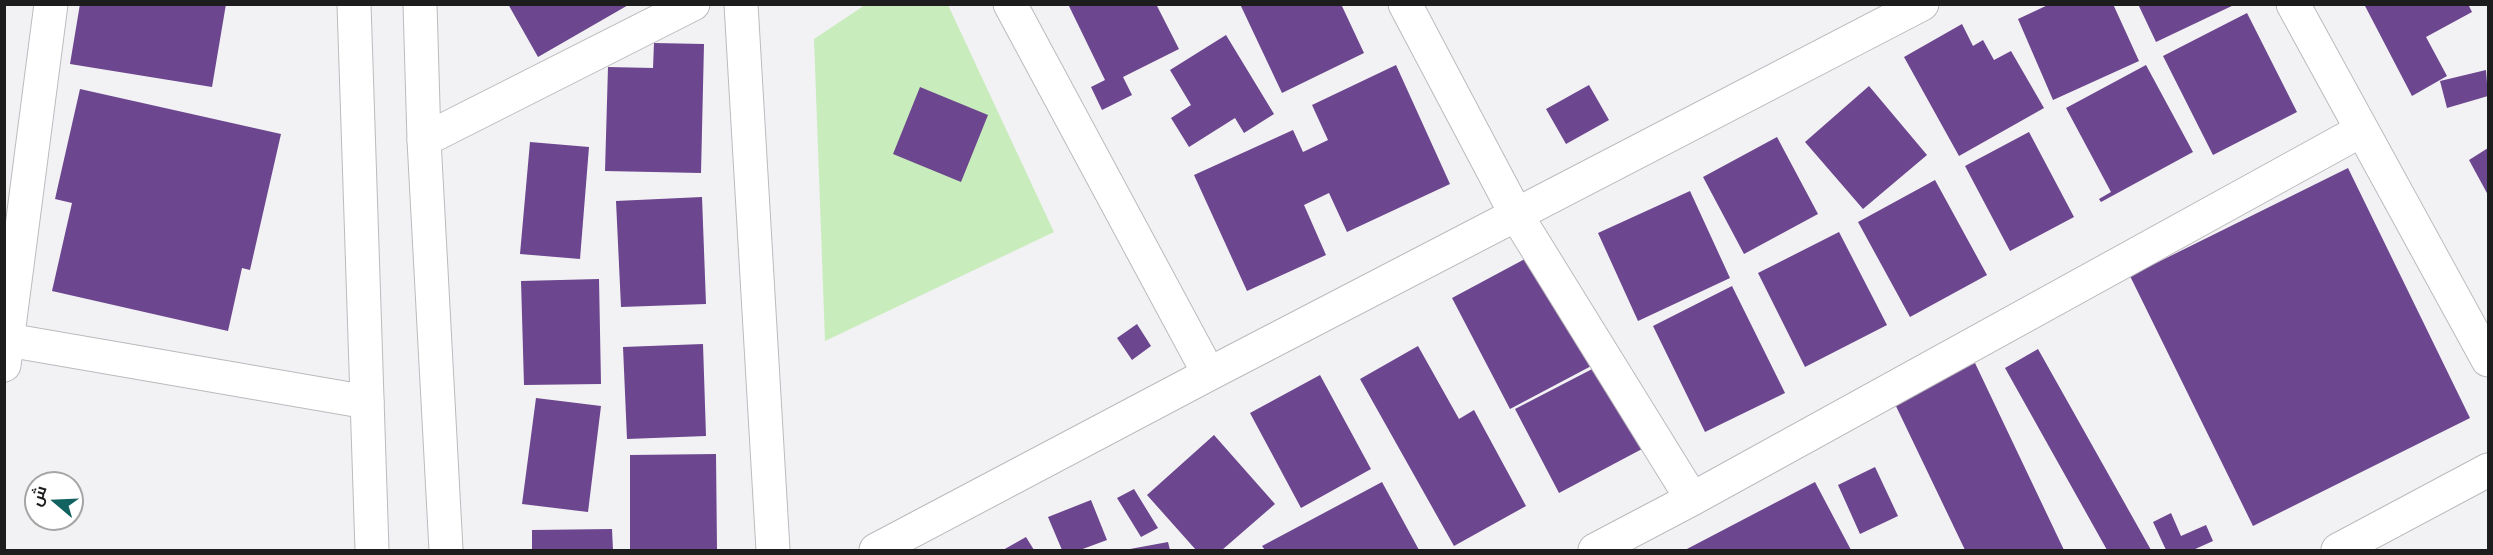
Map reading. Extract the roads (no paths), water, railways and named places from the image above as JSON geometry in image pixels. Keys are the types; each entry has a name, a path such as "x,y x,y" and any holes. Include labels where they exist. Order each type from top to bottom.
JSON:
{"street":[{"path":"51,4 6,353 367,402"},
{"path":"354,4 372,550"},
{"path":"420,4 424,140 446,550"},
{"path":"424,140 693,4"},
{"path":"741,4 773,550"},
{"path":"1010,4 1209,374"},
{"path":"1406,4 1517,216 1692,499"},
{"path":"876,550 1209,374 1922,4"},
{"path":"2293,4 2488,360"},
{"path":"1595,550 1692,499 2362,130"},
{"path":"2338,550 2488,470"}]}
